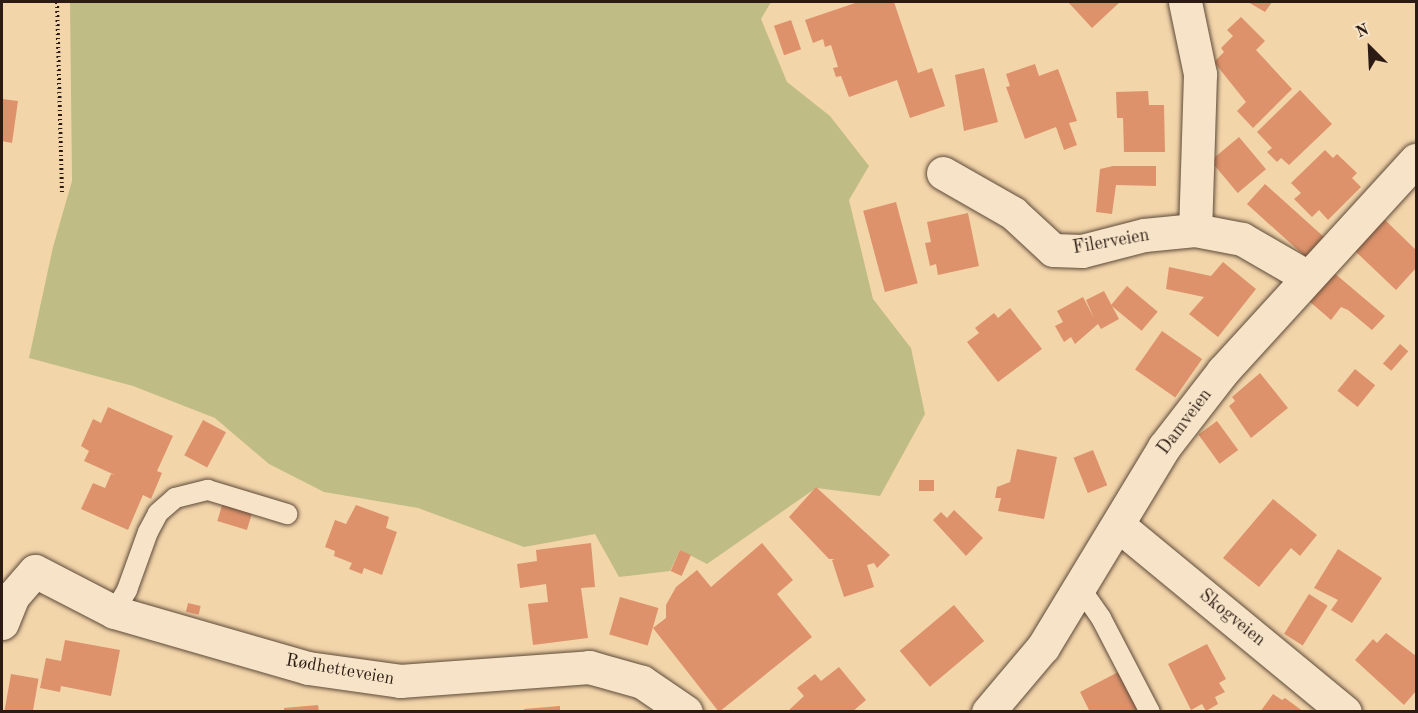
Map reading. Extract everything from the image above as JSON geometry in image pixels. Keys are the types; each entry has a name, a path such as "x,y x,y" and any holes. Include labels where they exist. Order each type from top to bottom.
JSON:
{"street":[{"path":"1185,2 1200,74 1196,230"},
{"name":"Damveien","path":"988,711 1043,647 1164,447 1223,371 1306,276 1416,160"},
{"name":"Filerveien","path":"943,173 1013,213 1053,250 1083,251 1144,235 1196,230 1242,238 1306,276"},
{"name":"Skogveien","path":"1118,525 1345,711"},
{"name":"Rødhetteveien","path":"2,623 13,596 35,571 114,612 308,668 399,681 589,667 642,682 686,711"}],"lane":[{"path":"114,612 127,590 148,532 158,513 175,498 208,489 287,514"},
{"path":"1080,588 1101,618 1150,711"}],"path":[{"path":"57,2 62,193"}],"shaded area":[{"path":"70,2 771,2 761,19 787,82 830,116 869,166 849,200 873,299 911,348 925,414 880,496 816,488 707,564 680,550 670,571 619,577 595,534 524,547 418,508 324,492 269,464 215,418 133,386 29,358 53,247 72,181"}],"building":[{"path":"858,2 894,2 918,73 932,68 945,106 910,118 897,80 849,97 841,76 836,77 833,68 838,67 831,45 825,47 823,39 813,43 805,20"},
{"path":"1068,2 1120,2 1092,28"},
{"path":"1248,2 1272,2 1265,12"},
{"path":"1241,17 1265,41 1256,50 1292,89 1253,128 1237,111 1246,102 1214,62 1224,52 1221,48 1233,36 1227,30"},
{"path":"791,20 801,49 784,55 774,26"},
{"path":"1035,64 1039,76 1058,69 1077,121 1069,123 1077,145 1064,150 1056,127 1025,139 1006,87 1010,86 1006,74"},
{"path":"984,68 998,122 964,131 955,75"},
{"path":"1300,90 1332,124 1289,165 1281,158 1277,162 1267,152 1272,148 1257,132"},
{"path":"1148,91 1149,105 1164,105 1165,152 1124,152 1123,118 1117,118 1116,92"},
{"path":"2,99 18,101 12,143 2,141"},
{"path":"1239,137 1266,169 1238,193 1211,161"},
{"path":"1325,150 1333,158 1337,154 1357,173 1352,178 1361,187 1328,220 1319,210 1312,217 1294,199 1301,193 1291,183"},
{"path":"1113,166 1156,166 1156,186 1116,185 1112,214 1096,212 1100,169"},
{"path":"1265,184 1324,237 1306,257 1247,204"},
{"path":"896,202 918,283 885,292 863,211"},
{"path":"968,213 979,266 938,275 936,264 930,266 925,243 931,242 927,222"},
{"path":"1384,219 1416,250 1416,268 1396,290 1354,250"},
{"path":"1223,262 1256,289 1218,337 1189,314 1204,297 1166,289 1169,267 1211,276"},
{"path":"1333,272 1385,316 1372,330 1348,310 1341,307 1331,320 1309,301"},
{"path":"1127,286 1158,312 1142,331 1111,305"},
{"path":"1104,291 1119,319 1101,329 1098,324 1075,344 1071,337 1064,342 1055,326 1063,322 1057,311 1083,297 1094,318 1086,300"},
{"path":"1010,308 1042,349 998,382 967,342 979,333 975,328 994,313 998,318"},
{"path":"1162,331 1202,359 1175,398 1135,370"},
{"path":"1400,344 1408,351 1391,371 1383,364"},
{"path":"1355,369 1375,385 1358,407 1337,391"},
{"path":"1260,373 1288,408 1251,438 1229,406 1235,401 1232,397"},
{"path":"108,407 173,436 157,471 162,473 151,499 143,495 128,530 81,509 93,483 105,488 111,474 115,475 84,461 89,451 81,446 93,419 101,423"},
{"path":"203,420 226,432 207,468 184,455"},
{"path":"1217,421 1238,450 1220,464 1198,435"},
{"path":"1017,449 1057,457 1044,519 998,511 1001,498 995,498 997,487 1010,482"},
{"path":"1093,450 1107,485 1088,493 1074,458"},
{"path":"919,480 934,480 934,491 919,491"},
{"path":"816,487 890,555 877,568 874,563 867,565 874,587 844,597 832,560 835,559 829,559 789,517"},
{"path":"224,499 254,508 247,530 217,521"},
{"path":"1273,499 1317,535 1300,556 1291,548 1259,587 1223,558"},
{"path":"356,505 389,517 386,528 397,532 382,575 364,568 362,574 349,569 352,563 334,556 335,551 325,547 335,520 346,524"},
{"path":"954,510 983,538 966,556 933,520 941,512 947,518"},
{"path":"591,543 595,587 581,588 588,638 533,645 528,604 548,602 546,584 520,588 517,564 537,561 536,550"},
{"path":"762,543 793,580 777,594 812,637 719,712 653,628 666,618 666,605 676,587 697,570 711,587"},
{"path":"1338,549 1382,578 1352,623 1331,610 1338,600 1314,588"},
{"path":"680,550 691,555 682,576 671,571"},
{"path":"1309,594 1328,606 1303,646 1284,634"},
{"path":"620,597 658,608 648,646 609,634"},
{"path":"188,603 201,606 199,615 186,612"},
{"path":"954,605 984,641 930,687 900,651"},
{"path":"1386,633 1416,656 1416,691 1404,705 1355,660 1373,639 1377,643"},
{"path":"65,640 120,650 111,696 61,686 60,692 40,688 46,658 61,661"},
{"path":"1207,644 1226,679 1219,683 1225,692 1215,697 1218,704 1206,711 1202,704 1191,710 1168,664"},
{"path":"839,667 866,700 852,712 787,712 804,696 797,688 815,674 821,681"},
{"path":"1122,670 1143,712 1090,712 1080,692"},
{"path":"11,674 39,679 33,712 4,712"},
{"path":"1273,694 1282,700 1285,698 1304,712 1260,712"},
{"path":"318,705 319,712 284,712 284,708"},
{"path":"560,706 560,712 524,712 524,709"}]}
